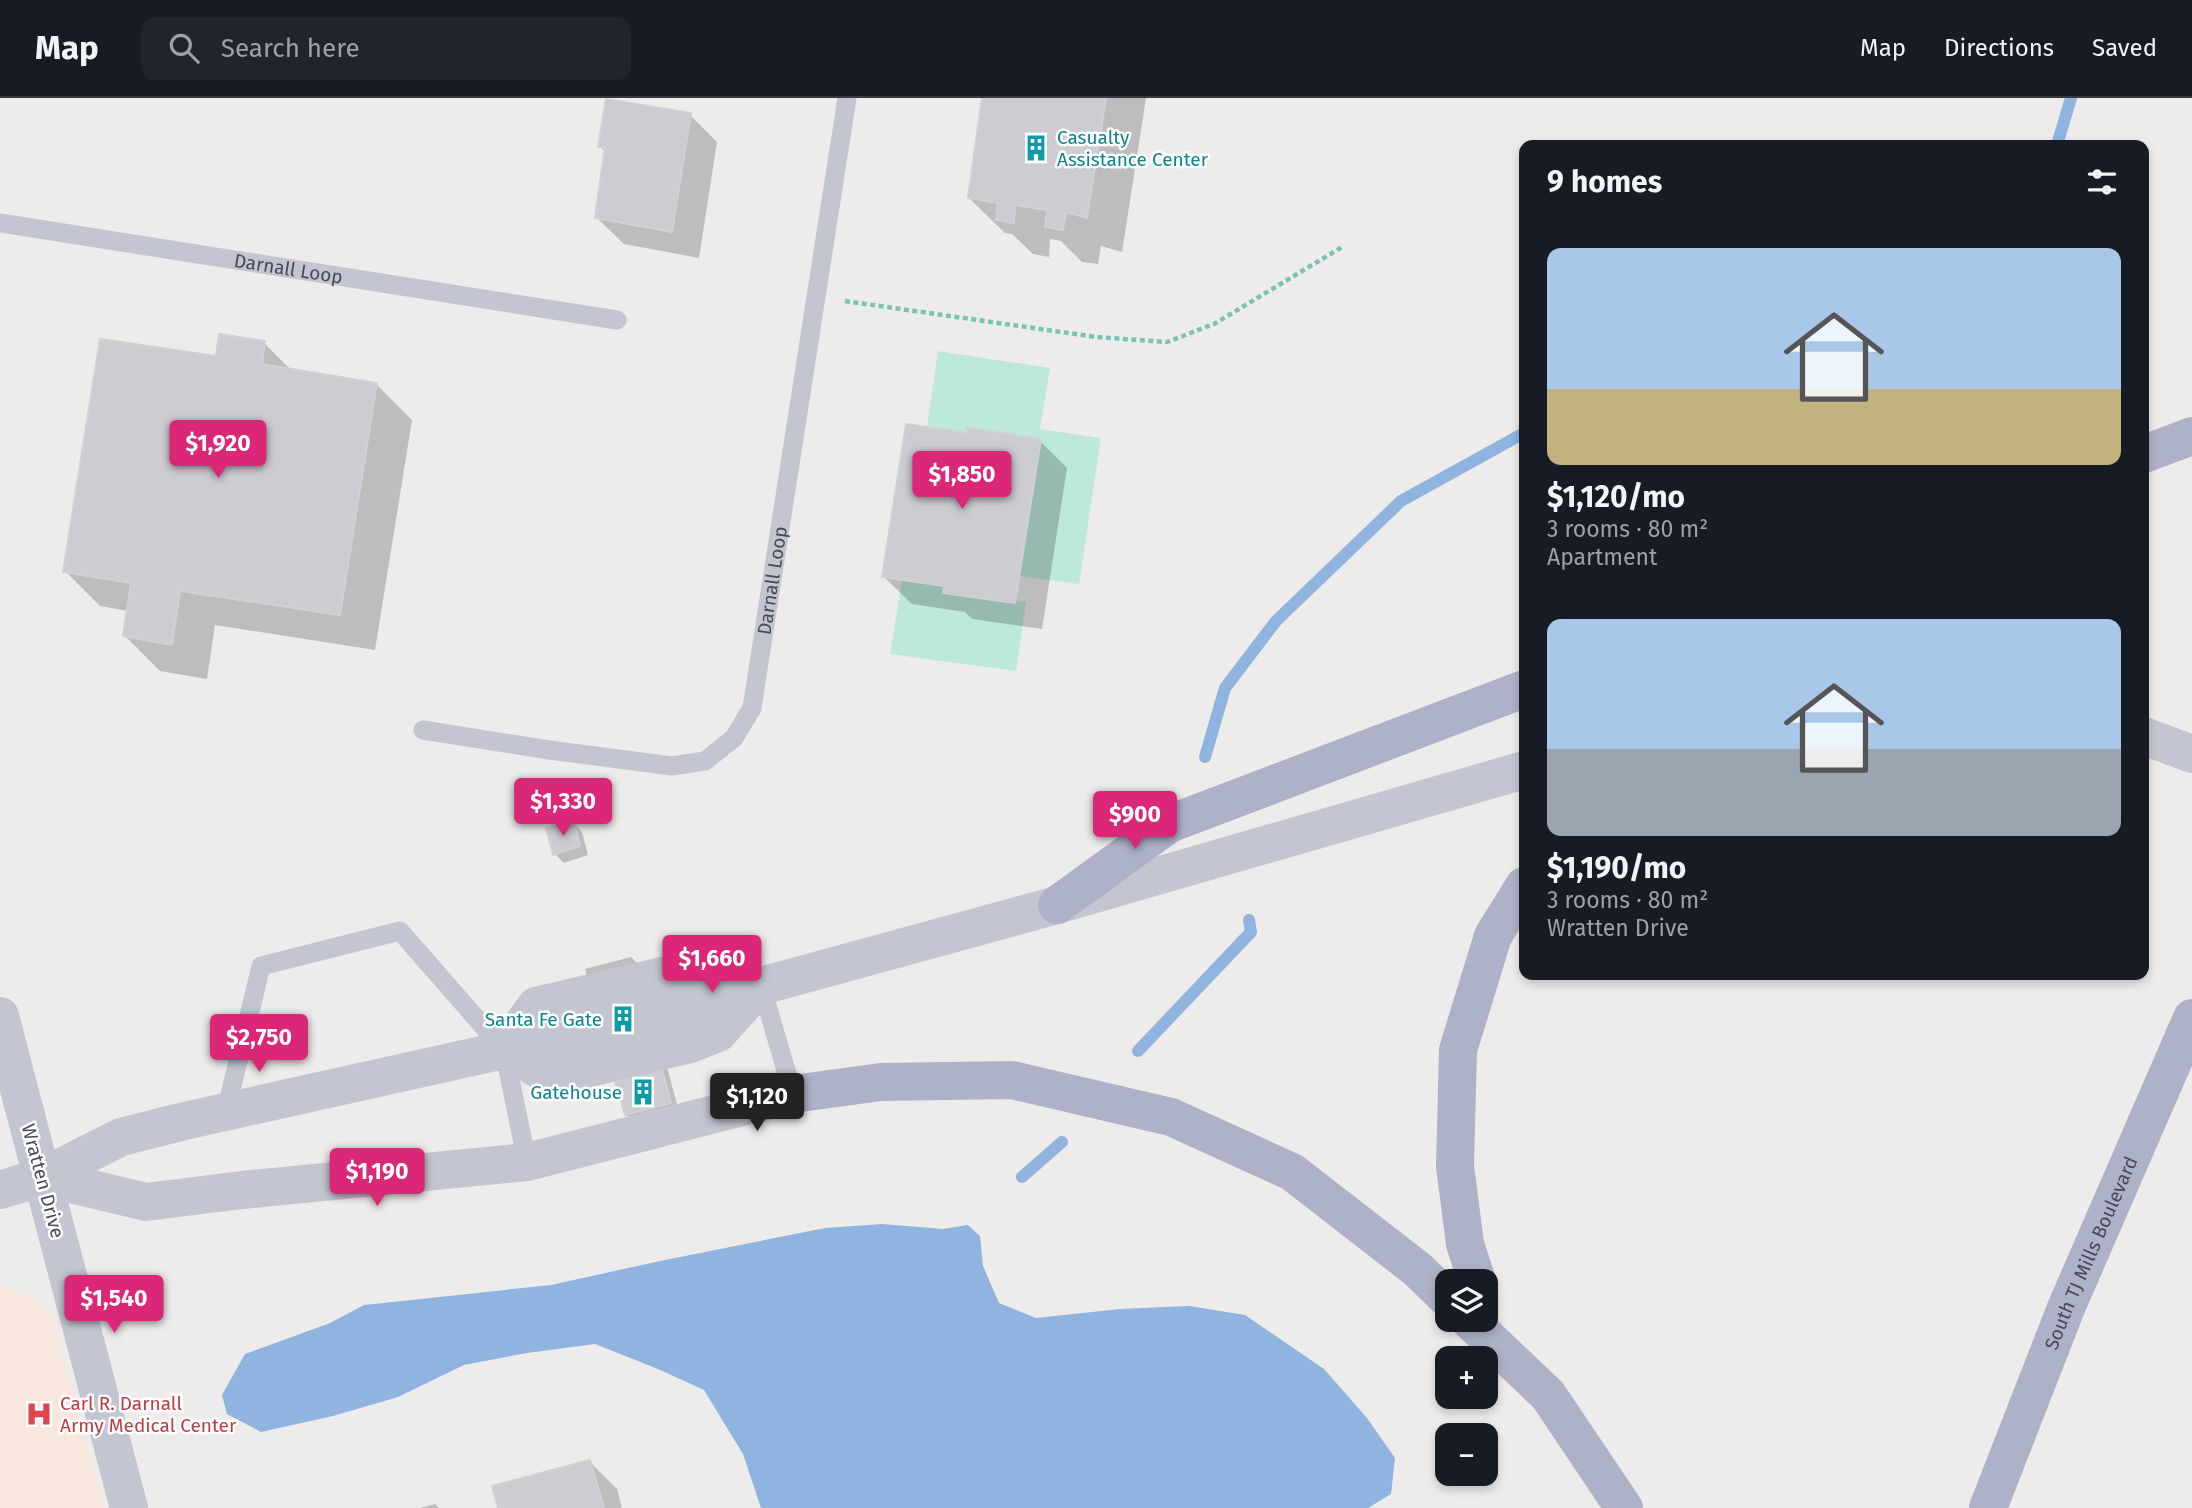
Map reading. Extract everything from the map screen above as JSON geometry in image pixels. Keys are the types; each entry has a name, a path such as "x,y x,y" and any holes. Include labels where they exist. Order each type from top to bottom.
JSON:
{"main road":[{"path":"2149,452 2192,436"},
{"path":"1057,905 1169,824 1519,691"},
{"path":"1473,1269 1465,1244 1455,1166 1458,1050 1493,936 1519,894"},
{"name":"South TJ Mills Boulevard","path":"1991,1502 2066,1308 2192,1018"},
{"path":"793,1094 881,1082 1012,1080 1171,1117 1292,1172 1417,1269 1435,1286"},
{"path":"1498,1324 1624,1508"},
{"path":"1482,1332 1548,1395"}],"street":[{"path":"0,1190 42,1177 121,1137 681,1008 1057,905 1519,771"},
{"name":"Wratten Drive","path":"0,1016 129,1508"},
{"path":"42,1177 146,1202 527,1162 793,1094"}],"lane":[{"name":"Darnall Loop","path":"423,730 672,766 705,761 734,738 752,708 847,98"},
{"name":"Darnall Loop","path":"0,223 617,320"},
{"path":"226,1111 261,966 400,932 503,1050 527,1162"},
{"path":"761,985 793,1094"}],"path":[{"path":"816,297 1096,337 1167,342 1214,324 1342,247"}],"shaded area":[{"name":"Carl R. Darnall Army Medical Center","path":"0,1287 38,1302 52,1319 104,1508 0,1508"}],"green space":[{"path":"938,351 1050,368 1040,429 1101,438 1079,584 1019,576 1041,439 968,428 967,433 927,427"},
{"path":"902,580 944,586 943,592 1015,603 1026,602 1016,671 890,654"}],"water":[{"path":"882,1224 943,1229 968,1225 980,1236 983,1266 999,1303 1036,1318 1120,1309 1189,1306 1245,1315 1324,1369 1367,1418 1395,1458 1391,1494 1368,1508 761,1508 743,1454 704,1390 595,1344 464,1365 398,1397 333,1416 261,1432 227,1414 222,1395 245,1354 330,1323 364,1305 551,1285 825,1228"}],"building":[{"name":"Casualty Assistance Center","path":"982,98 1106,98 1087,218 1066,212 1063,230 1045,227 1047,210 1015,205 1014,223 996,220 998,203 968,198"},
{"path":"606,99 691,113 672,232 595,218 605,147 598,147"},
{"path":"219,334 265,341 262,364 377,383 340,615 180,591 172,645 123,636 131,583 63,572 100,339 216,356"},
{"path":"906,424 967,433 967,428 1041,439 1015,603 943,593 944,586 882,577"},
{"path":"574,821 580,846 553,855 546,828"},
{"name":"Gatehouse","path":"662,1069 671,1103 625,1115 615,1082"},
{"path":"590,1460 604,1508 498,1508 492,1486"}],"waterway":[{"path":"2058,140 2071,98"},
{"path":"1205,757 1225,688 1276,621 1401,501 1519,436"},
{"path":"1138,1051 1251,932 1249,920"},
{"path":"1022,1177 1062,1142"}],"place":[{"name":"Casualty Assistance Center","path":"1036,148"},
{"name":"Santa Fe Gate","path":"623,1019"},
{"name":"Gatehouse","path":"643,1092"},
{"name":"Carl R. Darnall Army Medical Center","path":"39,1414"}]}
